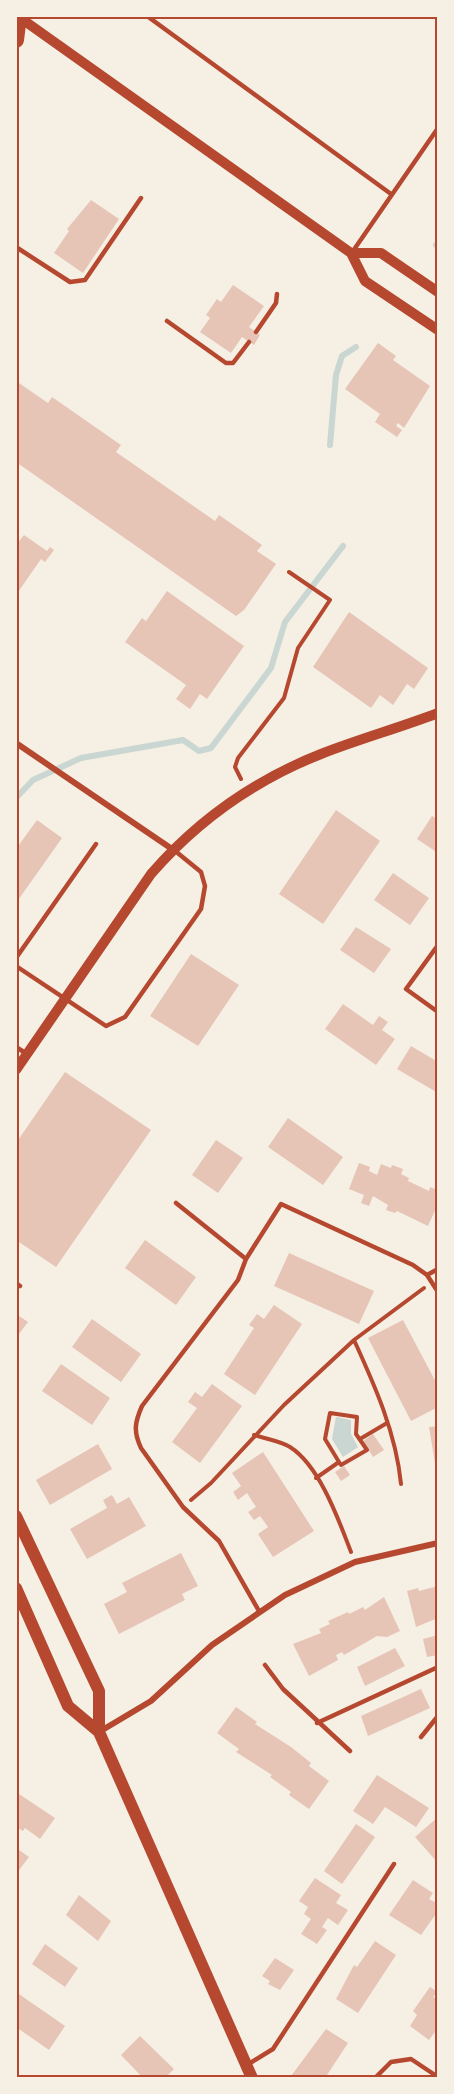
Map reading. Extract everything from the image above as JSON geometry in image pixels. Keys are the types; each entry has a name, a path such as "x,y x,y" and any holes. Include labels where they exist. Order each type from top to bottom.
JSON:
{"highway":[{"path":"16,40 19,17"}],"main road":[{"path":"16,1516 99,1691 99,1732 252,2078"},
{"path":"16,1588 68,1706 99,1732"}],"street":[{"path":"19,17 351,253 365,281 438,330"},
{"path":"351,253 381,254 438,292"},
{"path":"16,1070 137,893 172,849 202,823 247,791 321,754 438,713"},
{"path":"16,743 172,849"},
{"path":"99,1732 151,1701 212,1645 285,1595 355,1562 438,1543"}],"lane":[{"path":"147,16 153,23 391,195"},
{"path":"351,253 438,128"},
{"path":"16,247 70,282 85,280 141,198"},
{"path":"256,332 276,303 278,294"},
{"path":"167,321 226,363 233,363 249,342"},
{"path":"16,958 96,844"},
{"path":"16,966 106,1026 125,1017 201,909 205,886 201,872 172,849"},
{"path":"438,945 406,989 438,1012"},
{"path":"16,1047 27,1054"},
{"path":"176,1203 246,1260"},
{"path":"259,1611 219,1541 183,1507 141,1448 136,1437 135,1422 142,1406 238,1280 246,1260 281,1204 413,1265 427,1275 438,1292"},
{"path":"427,1275 438,1269"},
{"path":"265,1665 283,1689 317,1723 350,1751"},
{"path":"317,1723 438,1667"},
{"path":"421,1737 438,1716"},
{"path":"247,2065 273,2049 393,1864"},
{"path":"375,2078 391,2062 411,2059 438,2077"}],"path":[{"path":"247,791 235,766 238,758 284,698 298,648 330,600 289,572"},
{"path":"183,1507 211,1483 254,1435 354,1340 417,1292 433,1284"},
{"path":"354,1340 376,1388 398,1458 401,1484"},
{"path":"330,1413 357,1417 356,1434 367,1450 341,1465 339,1462 325,1439 330,1413"},
{"path":"360,1439 387,1423"},
{"path":"254,1435 291,1448 316,1478 340,1524 355,1562"},
{"path":"316,1478 339,1462"}],"shaded area":[{"path":"336,1417 351,1420 351,1434 358,1447 343,1457 332,1439"}],"building":[{"path":"91,200 119,219 83,273 54,253 69,231 67,229"},
{"path":"233,285 264,306 249,327 260,335 254,345 242,337 231,353 200,332 210,318 206,315 217,299 221,302"},
{"path":"378,343 396,356 393,360 430,386 404,428 398,423 396,426 402,430 397,437 375,422 380,414 345,389"},
{"path":"16,381 48,403 52,397 121,445 116,452 215,521 219,515 262,545 257,551 276,564 244,610 236,616 16,462"},
{"path":"24,535 47,551 50,547 54,550 45,562 41,559 16,595 16,545"},
{"path":"167,591 244,646 207,699 200,694 190,709 176,699 186,685 125,642 142,618 146,621"},
{"path":"349,612 428,668 414,689 407,684 393,705 380,695 371,708 313,667"},
{"path":"336,810 380,841 323,924 279,894"},
{"path":"432,816 438,820 438,853 417,839"},
{"path":"37,820 62,838 16,903 16,849"},
{"path":"393,873 429,898 410,925 374,900"},
{"path":"356,927 391,949 374,973 340,950"},
{"path":"191,954 239,985 198,1046 150,1016"},
{"path":"343,1004 373,1025 379,1016 388,1022 382,1030 395,1039 376,1065 325,1029"},
{"path":"411,1046 438,1062 438,1093 397,1069"},
{"path":"65,1072 151,1130 56,1267 16,1240 16,1143"},
{"path":"288,1118 343,1157 323,1185 268,1147"},
{"path":"216,1140 243,1158 218,1193 192,1175"},
{"path":"359,1163 370,1167 369,1171 377,1175 381,1164 391,1168 392,1165 403,1169 401,1174 409,1178 408,1181 429,1191 430,1187 438,1190 438,1204 428,1226 397,1211 395,1213 386,1210 388,1205 373,1196 369,1206 361,1203 364,1195 349,1189"},
{"path":"145,1240 196,1277 176,1305 125,1268"},
{"path":"289,1253 374,1291 359,1324 274,1286"},
{"path":"274,1305 302,1324 255,1395 224,1374 254,1328 249,1325 257,1314 264,1319"},
{"path":"16,1314 28,1322 16,1338"},
{"path":"92,1319 141,1354 121,1382 72,1347"},
{"path":"403,1320 438,1386 438,1407 411,1421 368,1338"},
{"path":"61,1364 110,1398 92,1425 42,1391"},
{"path":"212,1384 242,1406 200,1463 172,1442 197,1408 188,1402 195,1392 202,1397"},
{"path":"438,1426 438,1469 436,1469 429,1427"},
{"path":"373,1434 384,1450 373,1457 363,1441"},
{"path":"98,1444 112,1469 50,1505 36,1480"},
{"path":"263,1452 314,1531 273,1557 258,1534 268,1527 260,1516 254,1520 248,1512 256,1507 247,1493 238,1500 233,1492 241,1486 232,1473"},
{"path":"344,1466 350,1475 341,1481 335,1472"},
{"path":"112,1495 117,1504 129,1497 146,1526 87,1559 70,1529 107,1508 103,1500"},
{"path":"181,1553 198,1586 182,1594 185,1600 119,1634 104,1604 127,1592 122,1583"},
{"path":"438,1586 438,1618 416,1627 407,1591 418,1588 419,1591"},
{"path":"384,1597 400,1631 387,1637 377,1636 344,1655 342,1652 336,1655 338,1660 309,1676 293,1644 321,1633 319,1629 330,1624 328,1621 363,1607 365,1610"},
{"path":"438,1635 438,1655 427,1657 423,1639"},
{"path":"395,1648 405,1666 365,1686 357,1667"},
{"path":"421,1689 430,1708 368,1736 361,1716"},
{"path":"236,1707 257,1722 255,1724 291,1747 311,1763 309,1766 329,1781 309,1809 289,1795 291,1792 270,1777 272,1775 236,1752 239,1749 217,1733"},
{"path":"377,1775 429,1808 416,1827 385,1807 373,1824 353,1811"},
{"path":"16,1792 55,1818 40,1839 25,1828 23,1831 16,1827"},
{"path":"438,1817 438,1863 415,1837"},
{"path":"356,1824 375,1837 342,1884 324,1871"},
{"path":"16,1848 29,1857 16,1874"},
{"path":"315,1878 341,1895 336,1903 348,1910 338,1925 328,1918 322,1927 327,1930 317,1944 301,1934 311,1919 304,1914 308,1907 299,1901"},
{"path":"413,1880 433,1893 429,1899 438,1904 438,1911 421,1935 389,1915"},
{"path":"79,1895 111,1921 98,1941 66,1915"},
{"path":"375,1941 396,1955 358,2013 336,1999 354,1965 357,1967"},
{"path":"45,1944 78,1968 65,1987 32,1964"},
{"path":"275,1958 294,1970 280,1990 268,1984 270,1981 262,1976"},
{"path":"430,1987 437,1992 433,1997 438,2000 438,2028 429,2040 410,2026 417,2015 413,2011"},
{"path":"16,1992 65,2026 49,2050 16,2027"},
{"path":"326,2029 348,2043 325,2078 291,2076"},
{"path":"140,2036 174,2069 165,2078 143,2078 121,2055"}],"waterway":[{"path":"330,445 336,375 342,356 356,347"},
{"path":"16,798 33,780 81,758 183,740 199,751 211,748 271,668 285,622 343,546"}]}
